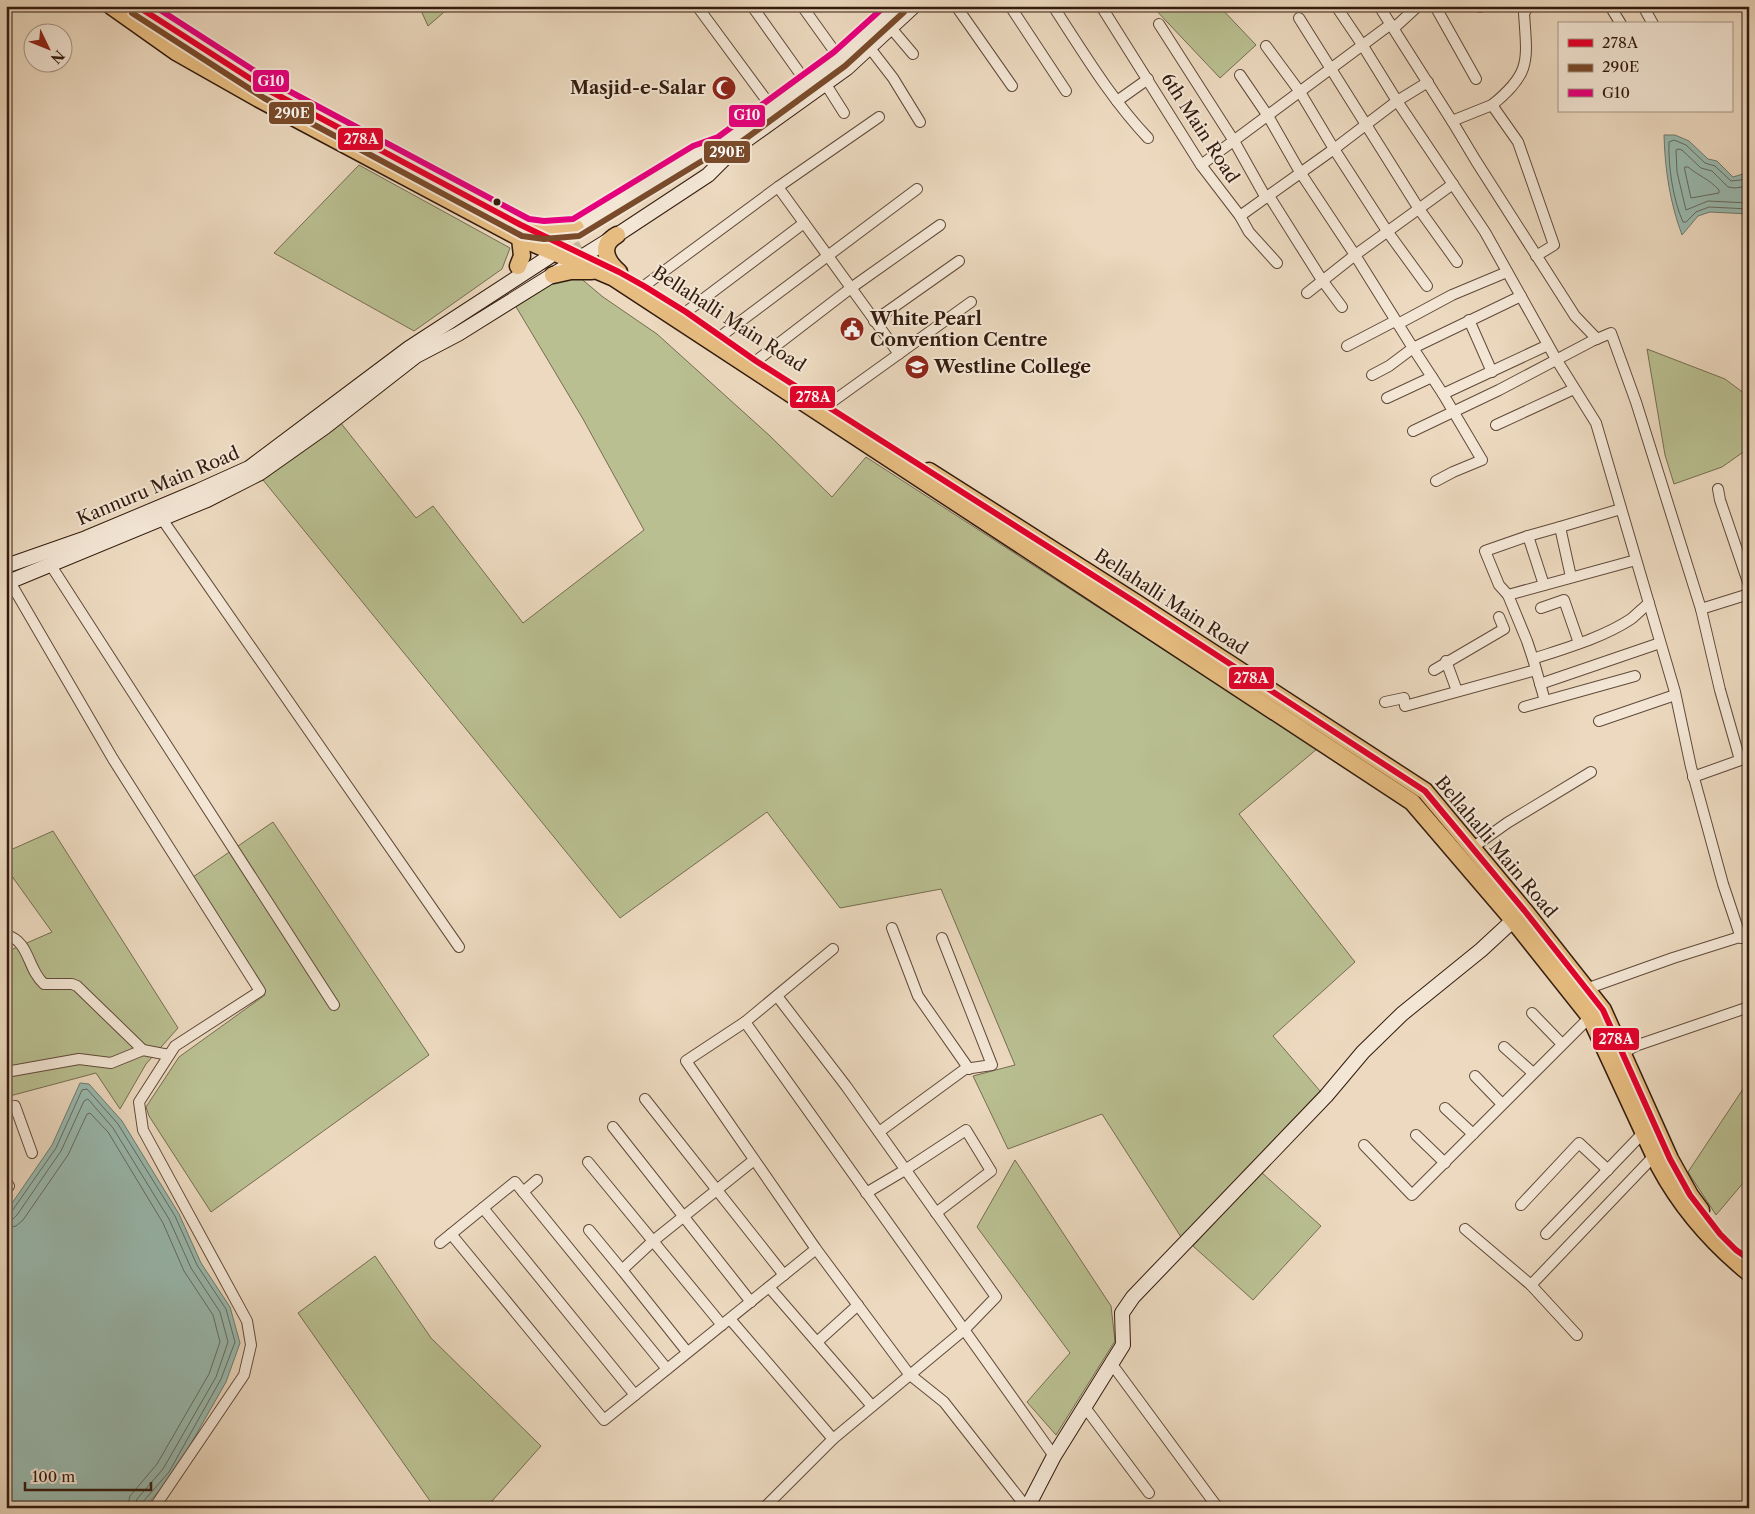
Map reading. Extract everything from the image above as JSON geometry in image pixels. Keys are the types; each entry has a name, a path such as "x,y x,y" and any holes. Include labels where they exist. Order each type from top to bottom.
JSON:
{"main road":[{"path":"111,6 176,52 259,99 523,233 544,230 565,252 579,271 611,273 606,254 610,241 708,174 726,149 773,109 810,88 825,83 847,68 898,6"},
{"path":"137,6 268,90 523,233"},
{"path":"7,580 207,500 260,473 325,427 412,352 457,317 565,252 726,149 810,88 840,59 891,28 914,6"},
{"path":"412,352 451,338 698,153 726,149"},
{"path":"518,266 522,256 523,233"},
{"name":"Bellahalli Main Road","path":"523,233 644,286 686,312 822,409 1412,802 1519,915 1586,988 1603,1010 1670,1159 1690,1195 1720,1234 1749,1260"},
{"path":"412,352 453,309 518,266 617,235"},
{"name":"Bellahalli Main Road","path":"611,273 614,278 654,304 1135,602 1425,791 1472,848 1590,1017 1669,1186 1712,1241 1749,1273"},
{"name":"Kannuru Main Road","path":"6,566 86,538 250,468 412,352"},
{"path":"1027,1508 1054,1456 1123,1345 1122,1313 1133,1298 1326,1096 1363,1052 1402,1014 1481,950 1519,915"}],"street":[{"path":"698,6 773,109"},
{"path":"752,6 810,88"},
{"path":"802,6 840,59"},
{"path":"956,6 1012,86"},
{"path":"1010,6 1066,90"},
{"path":"1053,6 1116,101 1148,138"},
{"name":"6th Main Road","path":"1101,6 1201,165 1240,216 1249,232 1277,263"},
{"path":"1336,6 1397,102 1485,232 1556,359 1596,423 1675,695 1693,777 1723,884 1745,936 1586,988"},
{"path":"1379,6 1575,316 1598,339"},
{"path":"1201,165 1418,6"},
{"path":"1435,6 1476,79"},
{"path":"1452,121 1492,105 1520,77 1527,55 1524,13 1529,6"},
{"path":"1610,6 1620,22"},
{"path":"1643,6 1652,22"},
{"path":"1299,18 1419,210 1457,262"},
{"path":"1159,24 1234,141 1267,197 1342,307"},
{"path":"891,28 913,54"},
{"path":"867,44 893,78 920,122"},
{"path":"1266,46 1300,92 1387,231 1427,286"},
{"path":"1240,75 1268,116 1300,172 1355,255 1396,323 1454,411 1482,460 1436,481"},
{"path":"1116,101 1148,79"},
{"path":"1240,216 1397,102 1428,82"},
{"path":"825,83 844,113"},
{"path":"1492,105 1518,142 1554,245 1536,256"},
{"path":"644,286 778,186 879,117"},
{"path":"1308,293 1355,255 1453,184"},
{"path":"778,186 899,354"},
{"path":"721,336 917,189"},
{"path":"686,312 804,223"},
{"path":"756,361 851,288 940,225"},
{"path":"874,321 959,261"},
{"path":"1347,346 1452,295 1507,272"},
{"path":"1372,376 1413,348 1521,296"},
{"path":"822,409 970,302"},
{"path":"1469,320 1492,372"},
{"path":"1413,431 1611,333 1636,402 1701,609 1720,690 1744,758 1693,777"},
{"path":"1443,394 1548,344"},
{"path":"1387,398 1432,377"},
{"path":"1496,425 1574,389"},
{"path":"1718,489 1749,586"},
{"path":"1545,701 1527,640 1508,595 1499,585 1485,551 1528,536 1621,509"},
{"path":"162,518 459,947"},
{"path":"1560,527 1571,577"},
{"path":"1528,536 1544,585"},
{"path":"1508,595 1636,560"},
{"path":"50,564 334,1005"},
{"path":"7,580 113,759 260,992 175,1046 139,1102 143,1130 247,1321 251,1345 244,1375 154,1508"},
{"path":"1701,609 1749,594"},
{"path":"1541,608 1564,600 1579,643"},
{"path":"1533,659 1609,630 1632,618 1649,603"},
{"path":"1434,670 1446,661 1504,629 1499,617"},
{"path":"1540,684 1660,643"},
{"path":"1446,661 1457,691"},
{"path":"1385,702 1407,697 1405,706 1536,670"},
{"path":"1524,707 1635,676"},
{"path":"1600,721 1675,695"},
{"path":"1472,848 1507,823 1591,772"},
{"path":"892,928 918,996 969,1069"},
{"path":"6,935 20,941 37,978 44,984 72,984 77,986 142,1050"},
{"path":"879,1132 965,1069 992,1064 942,938"},
{"path":"833,950 745,1022 686,1061 816,1249 909,1374 944,1402 1027,1508"},
{"path":"764,1508 833,1439 964,1330 996,1297 846,1086 777,996"},
{"path":"1622,1053 1638,1045 1749,1008"},
{"path":"1532,1013 1562,1044"},
{"path":"1364,1145 1412,1195 1590,1017"},
{"path":"745,1022 1054,1456"},
{"path":"1504,1047 1533,1074"},
{"path":"6,1072 79,1060 111,1063 142,1050 169,1055"},
{"path":"1474,1076 1502,1104"},
{"path":"645,1099 784,1275"},
{"path":"6,1108 15,1106 32,1153"},
{"path":"1445,1108 1473,1134"},
{"path":"613,1127 751,1302"},
{"path":"866,1193 906,1170 966,1130 991,1171 936,1213"},
{"path":"1546,1234 1643,1133"},
{"path":"1416,1136 1444,1163"},
{"path":"1521,1205 1579,1143 1608,1170"},
{"path":"1531,1285 1654,1156"},
{"path":"622,1270 653,1240 754,1160"},
{"path":"588,1162 653,1240 833,1439"},
{"path":"523,1192 537,1180"},
{"path":"440,1243 515,1182 667,1369"},
{"path":"483,1208 635,1395"},
{"path":"1465,1229 1531,1285 1577,1336"},
{"path":"589,1230 684,1348"},
{"path":"452,1234 604,1420 816,1249"},
{"path":"769,1287 872,1406"},
{"path":"817,1342 858,1305"},
{"path":"1111,1363 1218,1508"},
{"path":"1084,1406 1149,1493"}],"green space":[{"path":"419,6 451,6 428,26"},
{"path":"1152,6 1219,6 1256,45 1220,78"},
{"path":"359,165 510,248 502,269 414,331 274,253"},
{"path":"578,276 603,297 657,334 770,436 832,497 866,457 1317,749 1239,814 1355,962 1273,1036 1320,1091 1181,1237 1102,1114 1008,1149 973,1076 1015,1065 941,889 840,908 767,812 620,918 263,480 340,422 416,518 433,506 523,623 644,530 583,419 515,305 556,280"},
{"path":"1647,349 1725,379 1749,397 1749,448 1722,467 1674,484 1665,455"},
{"path":"273,822 429,1055 211,1212 149,1116 146,1107 179,1057 265,995 193,877"},
{"path":"53,831 178,1028 146,1064 120,1109 96,1073 6,1097 6,952 52,932 6,868 6,852"},
{"path":"1749,1080 1749,1176 1716,1215 1688,1172"},
{"path":"1015,1160 1111,1306 1115,1341 1056,1435 1027,1402 1070,1353 977,1227"},
{"path":"1261,1172 1321,1226 1253,1300 1193,1246"},
{"path":"375,1256 431,1338 541,1446 492,1501 498,1508 435,1508 298,1313"}],"water":[{"path":"1664,135 1675,135 1689,141 1708,159 1717,161 1733,177 1749,174 1749,214 1710,212 1698,216 1682,235 1674,211 1669,186"},
{"path":"80,1083 89,1084 122,1121 179,1214 201,1263 230,1307 240,1343 226,1382 173,1475 144,1508 18,1508 6,1501 6,1212 52,1145"}],"tunnel":[{"path":"553,264 582,247"}],"transit line":[{"name":"278A","path":"137,6 268,90 521,225 644,286 686,312 756,361 1135,602 1425,791 1524,910 1603,1010 1670,1159 1690,1195 1720,1234 1736,1250 1749,1259"},
{"name":"G10","path":"154,6 272,82 529,219 544,221 573,219 693,146 718,137 834,52 885,6"},
{"name":"290E","path":"132,13 264,98 522,236 544,239 579,236 702,161 726,153 845,66 904,12"}],"place":[{"name":"Masjid-e-Salar","path":"724,88"},
{"name":"White Pearl Convention Centre","path":"852,329"},
{"name":"Westline College","path":"917,367"}]}
